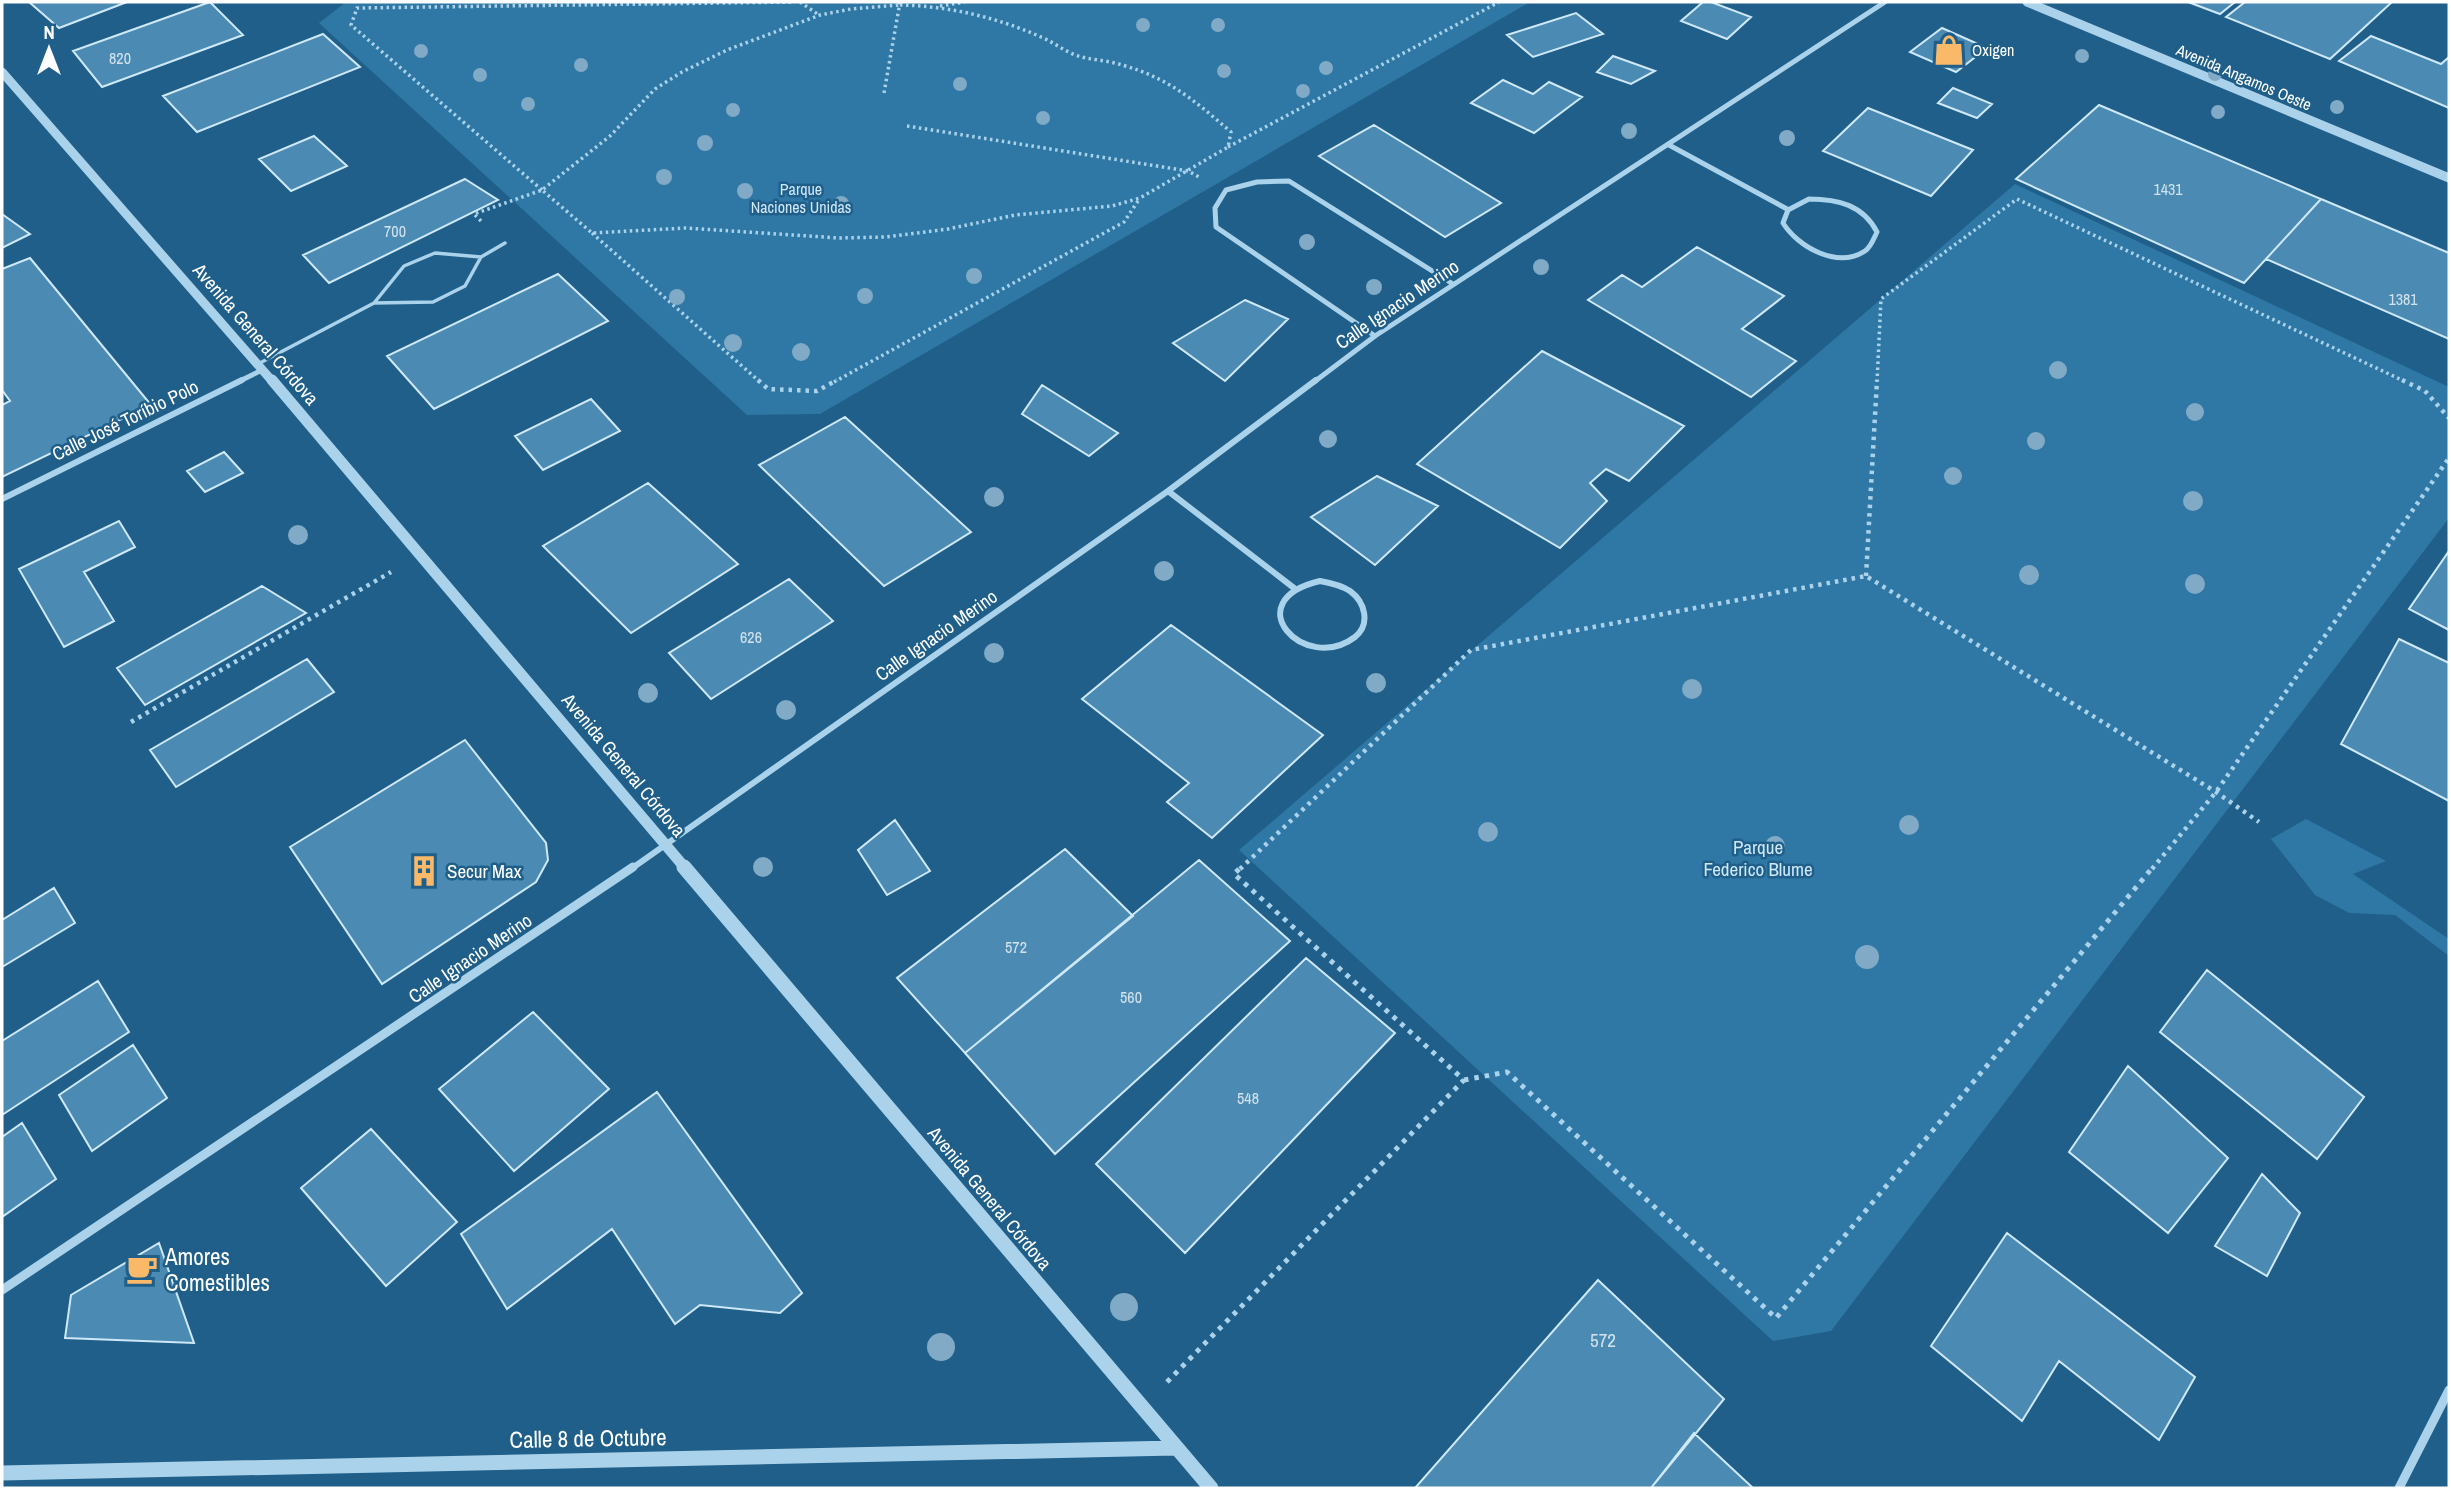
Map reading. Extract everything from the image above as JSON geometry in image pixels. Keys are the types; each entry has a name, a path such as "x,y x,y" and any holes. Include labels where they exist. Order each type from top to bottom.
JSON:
{"street":[{"name":"Calle Ignacio Merino","path":"2,1290 666,845 1168,491 1375,336 1885,2"},
{"name":"Avenida Angamos Oeste","path":"2027,2 2449,177"},
{"name":"Avenida General Córdova","path":"2,72 260,367 1211,1488"},
{"path":"1669,145 1787,209"},
{"path":"1375,336 1216,227 1215,208 1226,190 1257,183 1289,181 1453,284"},
{"path":"1822,198 1852,205 1873,222 1877,232 1875,241 1868,249 1857,254 1841,256 1809,250 1796,243 1782,225 1787,209 1797,203 1822,198"},
{"name":"Calle José Toríbio Polo","path":"2,499 260,367"},
{"path":"1168,491 1294,588"},
{"path":"1320,581 1335,582 1348,588 1359,596 1364,607 1366,618 1362,629 1343,644 1330,648 1301,643 1283,627 1279,616 1284,596 1294,588 1306,582 1320,581"},
{"path":"2399,1488 2449,1390"},
{"name":"Calle 8 de Octubre","path":"2,1473 1175,1448"}],"lane":[{"path":"374,303 433,302 466,286 481,257 505,243"},
{"path":"260,367 374,303 404,266 435,253 481,257"}],"path":[{"path":"793,2 357,8 351,24 544,189 768,390 817,391 1124,222 1140,198"},
{"path":"800,2 820,15"},
{"path":"936,6 965,2"},
{"path":"592,233 686,228 839,238 886,237 948,229 1049,210 1112,206 1140,198 1228,147 1499,2"},
{"path":"505,243 474,214 544,189 610,135 655,89 727,50 820,15 852,9 900,3 936,6 984,17 1041,37 1075,55 1123,65 1186,93 1231,132 1228,147"},
{"path":"884,93 900,3"},
{"path":"907,126 1188,171 1226,190"},
{"path":"1866,576 1881,299 2017,199 2425,391 2449,418"},
{"path":"1142,1408 1464,1080 1507,1072 1776,1318 2216,792 2449,458"},
{"path":"131,722 420,556"},
{"path":"1464,1080 1234,874 1471,650 1866,576 2216,792 2259,822"}],"green space":[{"name":"Parque Naciones Unidas","path":"346,2 1530,2 820,414 747,415 319,23"},
{"name":"Parque Federico Blume","path":"2015,184 2449,387 2449,518 1831,1331 1773,1341 1239,850"},
{"path":"2306,819 2386,861 2353,874 2449,939 2449,956 2395,915 2349,913 2315,895 2271,839"}],"building":[{"path":"29,2 127,2 59,28"},
{"path":"210,2 243,35 102,87 73,51"},
{"path":"1703,2 1711,2 1751,17 1727,39 1681,21"},
{"path":"2188,2 2235,2 2220,14"},
{"path":"2245,2 2392,2 2330,59 2226,17"},
{"path":"1576,13 1603,34 1533,57 1507,35"},
{"name":"Oxigen","path":"1942,28 1987,48 1956,72 1910,52"},
{"path":"323,34 360,67 197,132 163,96"},
{"path":"2371,36 2441,64 2449,57 2449,108 2339,61"},
{"path":"1613,56 1655,71 1631,84 1597,72"},
{"path":"1503,80 1533,94 1549,82 1582,97 1534,133 1471,103"},
{"path":"1953,88 1992,104 1977,118 1938,103"},
{"path":"2099,105 2321,199 2244,283 2016,179"},
{"path":"1868,108 1973,150 1931,196 1823,151"},
{"path":"1374,125 1501,203 1445,237 1319,156"},
{"path":"314,136 347,166 291,191 259,159"},
{"path":"465,179 498,200 329,283 303,255"},
{"path":"2321,199 2449,253 2449,339 2266,259"},
{"path":"2,214 30,234 2,248"},
{"path":"1697,247 1784,296 1742,329 1796,361 1751,397 1588,300 1622,275 1642,287"},
{"path":"30,258 151,405 2,477 2,405 10,401 2,390 2,269"},
{"path":"558,274 608,321 434,409 387,356"},
{"path":"1245,300 1288,319 1225,381 1173,343"},
{"path":"1542,351 1684,426 1629,481 1606,469 1590,483 1607,501 1560,548 1417,464"},
{"path":"1042,385 1118,433 1089,456 1022,414"},
{"path":"591,399 620,431 543,470 515,436"},
{"path":"845,417 971,532 884,586 759,465"},
{"path":"224,452 243,473 205,492 187,471"},
{"path":"1377,476 1438,506 1375,565 1311,517"},
{"path":"648,483 738,564 631,633 543,546"},
{"path":"119,521 135,547 84,572 114,621 64,647 19,569"},
{"path":"2449,551 2449,630 2409,609"},
{"path":"789,579 833,621 711,699 669,653"},
{"path":"262,586 306,613 145,705 117,668"},
{"path":"1171,625 1323,735 1212,838 1167,802 1189,783 1082,699"},
{"path":"2399,639 2449,663 2449,801 2341,744"},
{"path":"307,659 334,692 176,787 150,750"},
{"name":"Secur Max","path":"465,740 546,843 548,860 536,882 382,984 290,847"},
{"path":"895,820 930,871 887,895 858,850"},
{"path":"1065,849 1133,916 965,1053 897,978"},
{"path":"1199,860 1290,941 1055,1154 965,1053"},
{"path":"54,888 75,923 2,967 2,920"},
{"path":"1306,958 1395,1033 1185,1253 1096,1164"},
{"path":"2207,970 2364,1097 2317,1159 2160,1032"},
{"path":"98,981 129,1032 2,1115 2,1041"},
{"path":"533,1012 609,1089 514,1171 439,1089"},
{"path":"133,1045 167,1098 92,1151 59,1095"},
{"path":"2128,1066 2228,1158 2168,1233 2069,1152"},
{"path":"657,1092 802,1293 780,1313 700,1305 675,1324 612,1229 507,1309 461,1234"},
{"path":"22,1123 56,1179 2,1217 2,1137"},
{"path":"371,1129 457,1222 386,1286 301,1188"},
{"path":"2262,1174 2300,1213 2267,1276 2215,1246"},
{"path":"2007,1233 2195,1377 2159,1440 2059,1361 2022,1421 1931,1346"},
{"name":"Amores Comestibles","path":"159,1243 194,1343 65,1338 71,1295"},
{"path":"1598,1280 1724,1399 1651,1488 1415,1488"},
{"path":"1694,1433 1753,1488 1651,1488"}],"place":[{"name":"Oxigen","path":"1949,50"},
{"name":"Secur Max","path":"424,871"},
{"name":"Amores Comestibles","path":"142,1269"}]}
